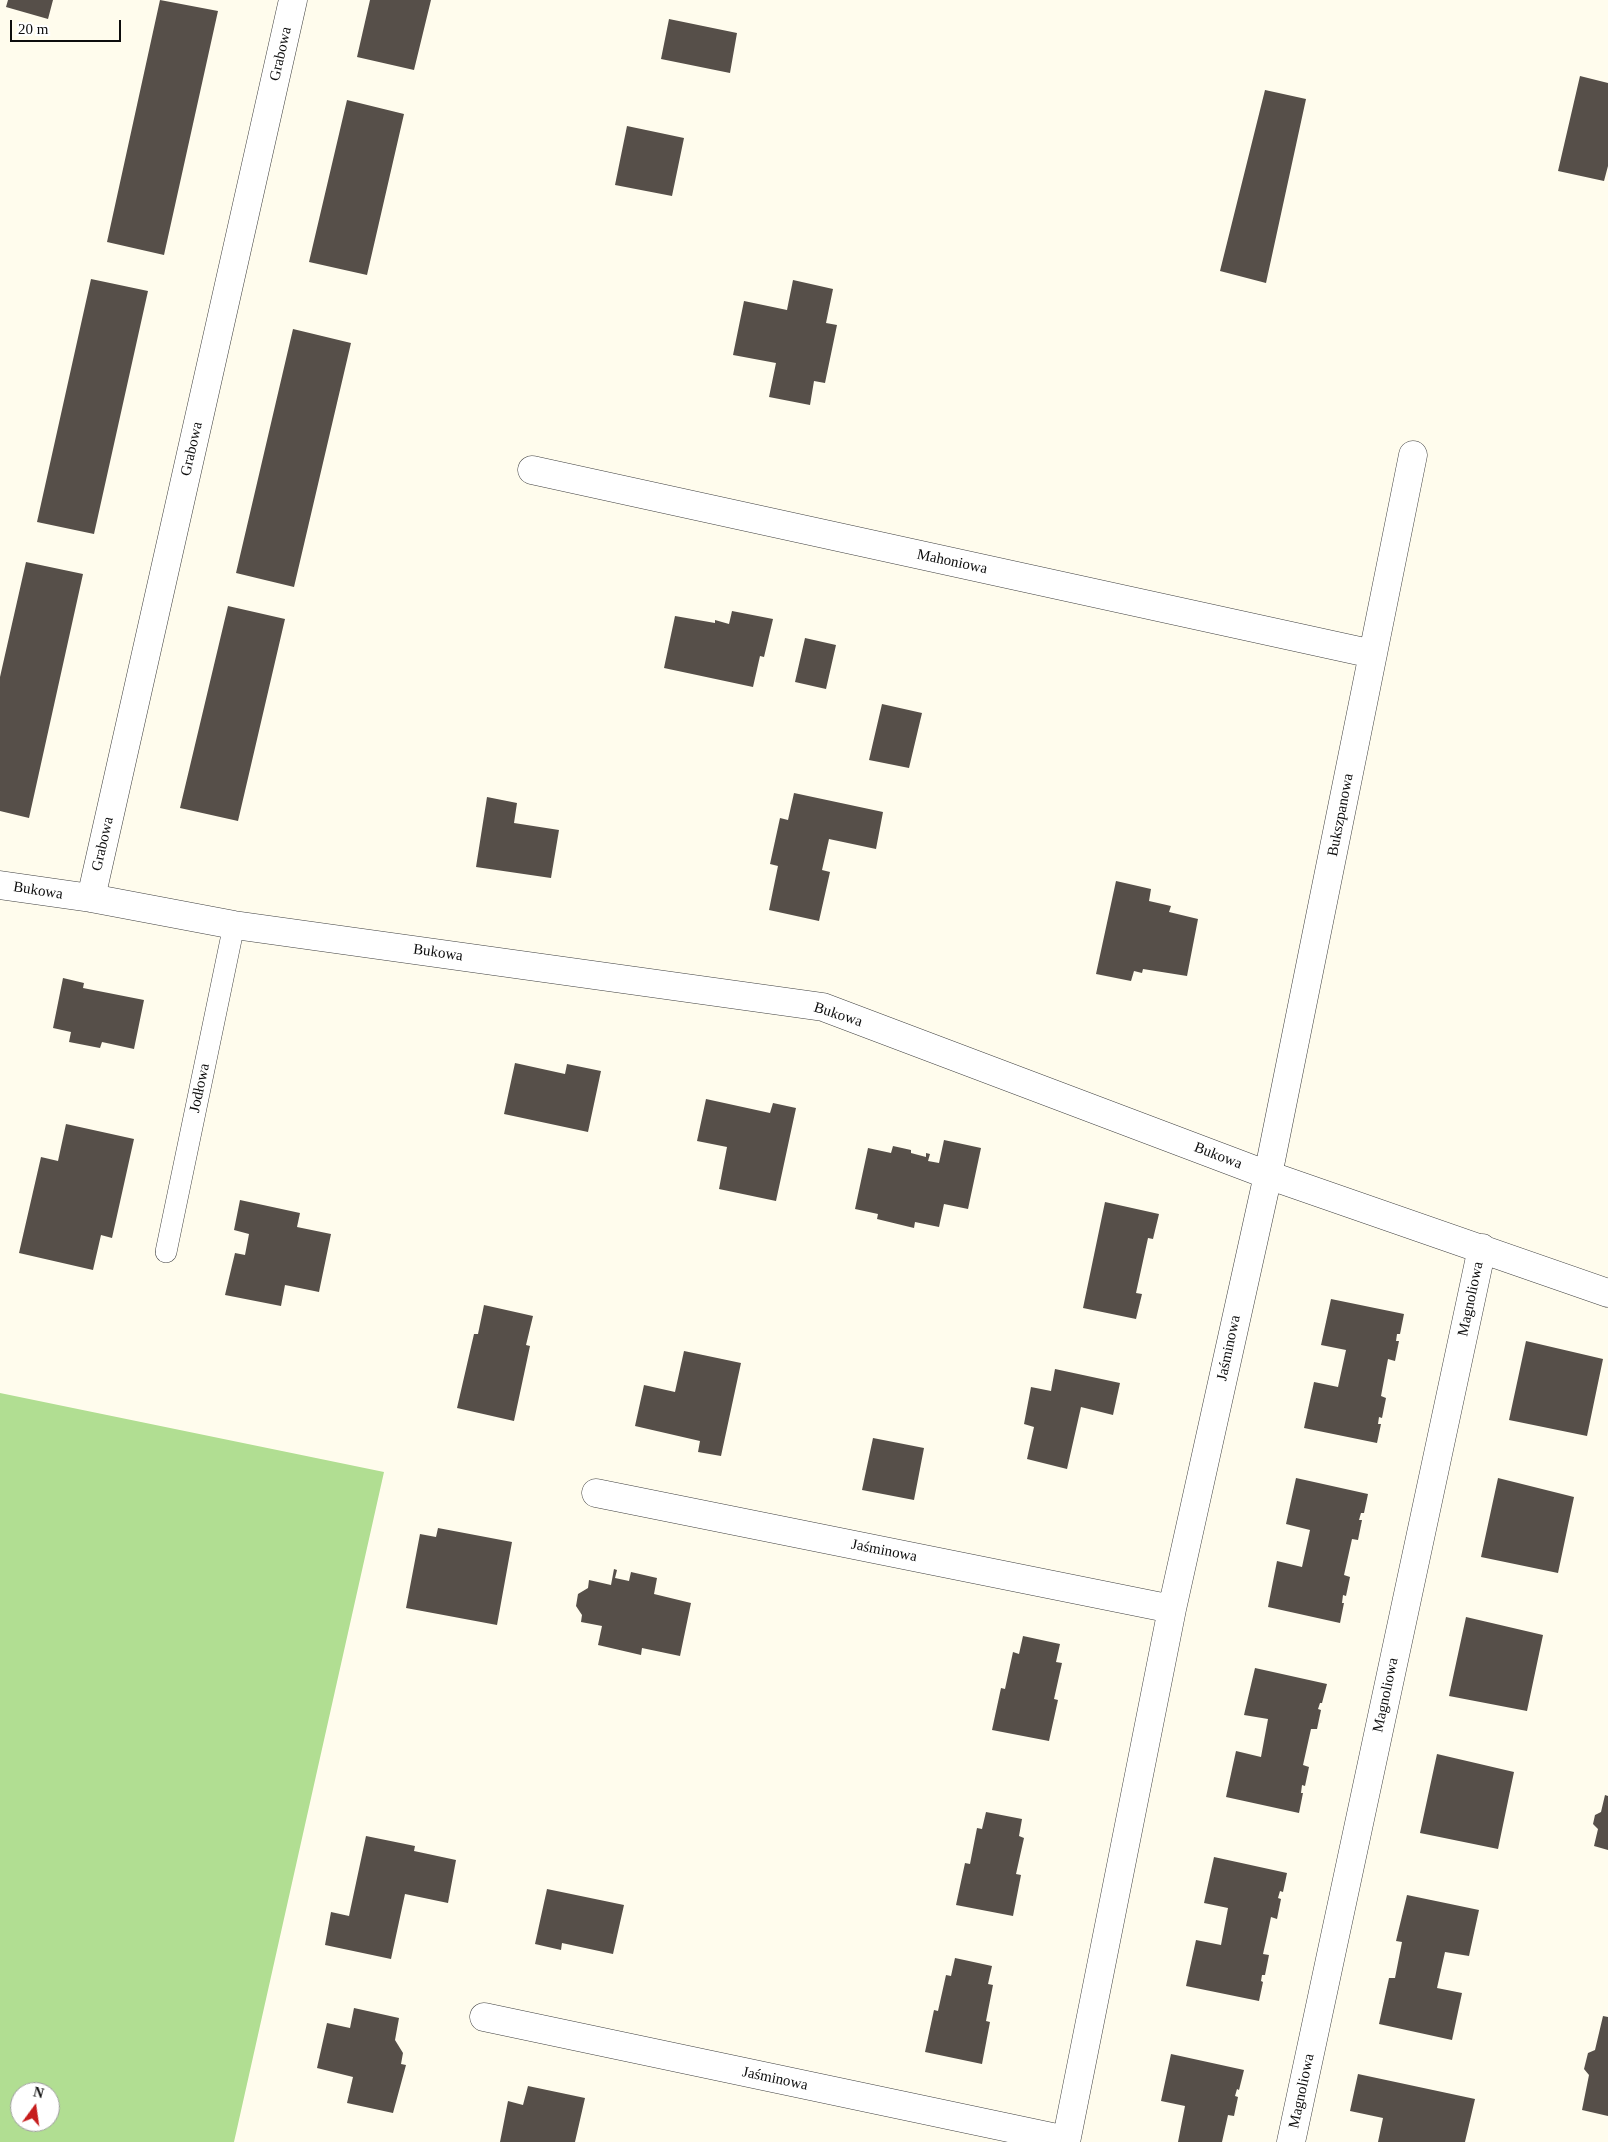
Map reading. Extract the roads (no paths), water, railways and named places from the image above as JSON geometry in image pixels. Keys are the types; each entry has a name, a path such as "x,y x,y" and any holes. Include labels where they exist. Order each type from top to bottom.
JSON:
{"street":[{"name":"Grabowa","path":"91,898 293,0"},
{"name":"Bukszpanowa","path":"1268,1175 1413,456"},
{"name":"Mahoniowa","path":"532,470 1373,654"},
{"name":"Bukowa","path":"0,885 91,898 234,925 823,1007 1268,1175 1608,1293"},
{"name":"Jaśminowa","path":"484,2017 1066,2141 1172,1609 1268,1175"},
{"name":"Magnoliowa","path":"1291,2142 1482,1248"},
{"name":"Jaśminowa","path":"596,1493 1172,1609"}],"lane":[{"name":"Jodłowa","path":"166,1252 234,925"}]}
